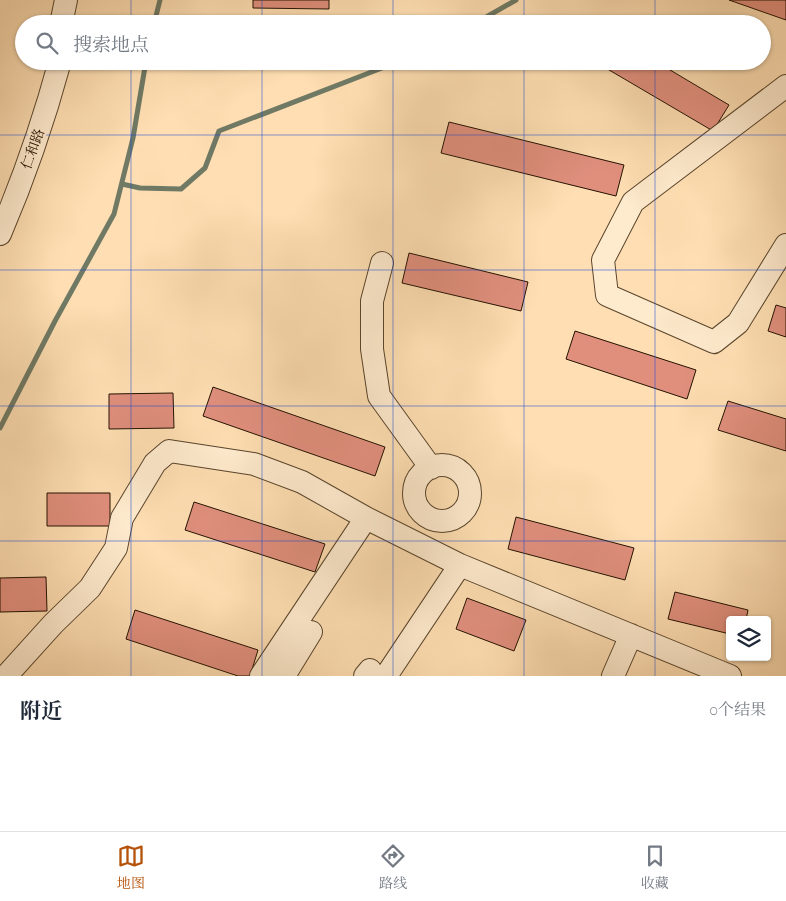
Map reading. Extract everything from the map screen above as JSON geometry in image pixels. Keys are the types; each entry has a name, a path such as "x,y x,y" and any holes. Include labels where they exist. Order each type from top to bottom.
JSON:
{"street":[{"path":"63,15 66,0"},
{"path":"72,15 75,0"},
{"name":"仁和路","path":"0,212 37,111 48,70"},
{"name":"仁和路","path":"0,234 11,209 45,114 57,70"},
{"path":"786,86 633,202 602,260 607,295 714,342 738,323 786,245"},
{"path":"382,262 372,301 372,349 379,396 431,468"},
{"path":"6,676 53,624 90,588 116,548 122,518 155,463 169,451 254,464 302,482 366,518 460,565 730,676"},
{"path":"444,465 454,467 462,473 468,482 471,492 469,502 465,510 457,517 445,521 436,520 425,515 417,506 414,497 417,481 423,473 431,468 444,465"},
{"path":"262,676 366,518"},
{"path":"423,546 436,520"},
{"path":"374,674 460,565"},
{"path":"284,676 310,632"},
{"path":"613,676 631,635"}],"building":[{"path":"253,0 329,0 329,9 253,8"},
{"path":"729,0 786,0 786,20"},
{"path":"609,70 670,70 729,105 713,131"},
{"path":"449,122 624,165 616,196 441,153"},
{"path":"409,253 528,282 521,311 402,283"},
{"path":"776,305 786,308 786,337 768,331"},
{"path":"575,331 696,370 687,399 566,359"},
{"path":"213,387 385,447 375,476 203,416"},
{"path":"173,393 174,428 109,429 109,394"},
{"path":"728,401 786,419 786,451 718,430"},
{"path":"47,493 110,493 110,526 47,526"},
{"path":"194,502 325,544 315,572 185,530"},
{"path":"516,517 634,548 625,580 508,549"},
{"path":"46,577 47,611 0,612 0,578"},
{"path":"675,592 748,610 747,616 726,616 726,633 668,619"},
{"path":"467,598 526,620 514,651 456,629"},
{"path":"135,610 258,650 250,676 238,676 126,639"}],"waterway":[{"path":"156,15 160,0"},
{"path":"490,15 516,0"},
{"path":"0,428 55,321 114,214 133,138 144,70"},
{"path":"122,184 140,188 181,189 205,168 219,131 377,70"}]}
